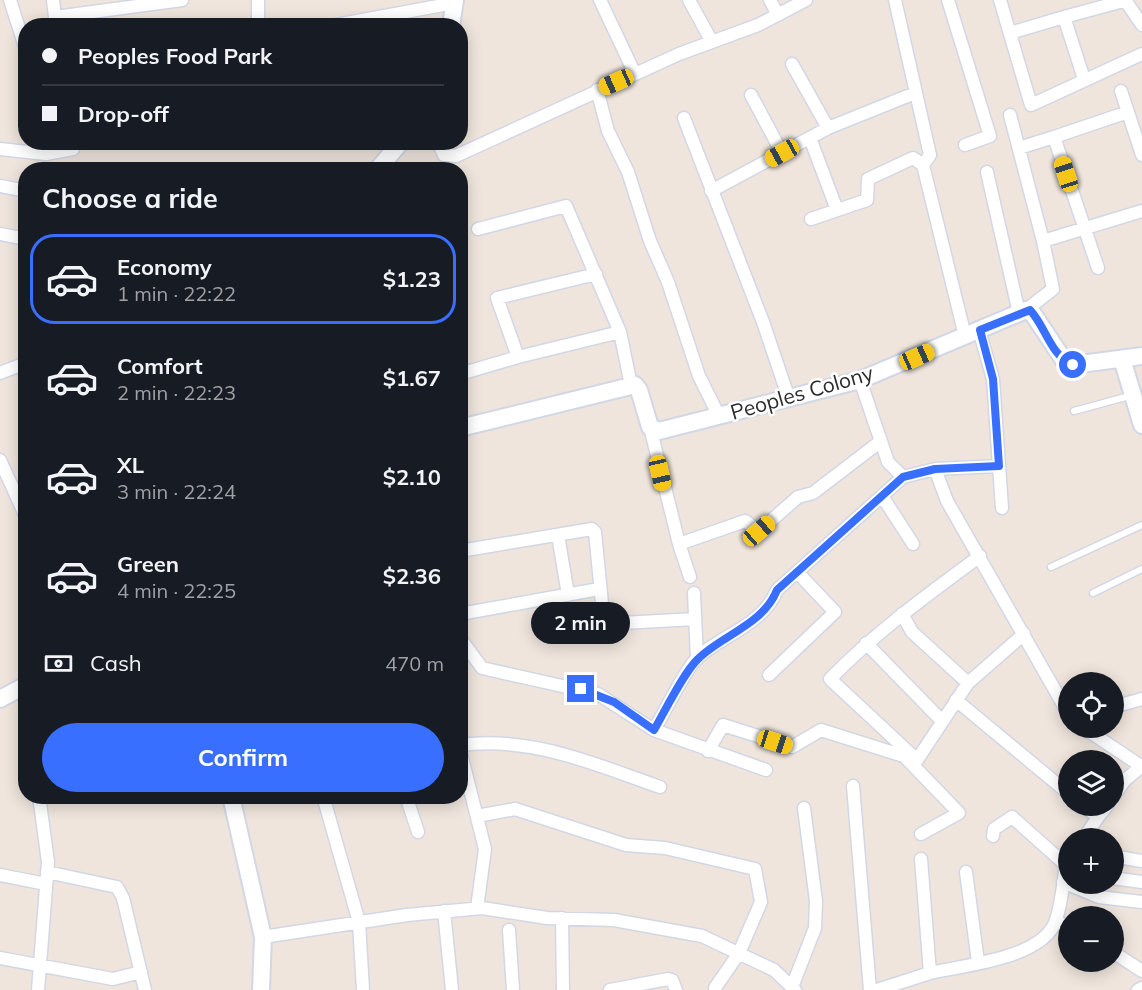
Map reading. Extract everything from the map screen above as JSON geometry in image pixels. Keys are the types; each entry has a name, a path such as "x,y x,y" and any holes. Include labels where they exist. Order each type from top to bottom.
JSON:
{"street":[{"path":"10,0 18,25"},
{"path":"53,0 56,18"},
{"path":"74,18 182,0"},
{"path":"258,0 258,18"},
{"path":"600,0 635,74"},
{"path":"689,0 712,42"},
{"path":"770,0 778,15"},
{"path":"442,150 444,155 456,156 597,90 778,15 806,0"},
{"path":"895,0 930,155 923,165"},
{"path":"948,0 990,136 965,145"},
{"path":"1000,0 1031,105 1142,54"},
{"path":"1010,33 1126,0 1142,25"},
{"path":"371,18 454,2 453,18"},
{"path":"1064,17 1084,79"},
{"path":"792,64 828,128"},
{"path":"597,90 608,131 628,172 650,241 668,282 699,376 719,416"},
{"path":"1121,91 1142,155"},
{"path":"711,192 828,128 915,93"},
{"path":"751,95 782,153"},
{"path":"1019,148 1128,112"},
{"path":"1010,115 1053,289 1022,312"},
{"path":"684,118 763,322 789,399"},
{"path":"1054,137 1098,268"},
{"path":"810,138 837,210"},
{"path":"0,143 18,145"},
{"path":"0,149 18,148"},
{"path":"384,162 394,150"},
{"path":"811,219 867,200 868,179 913,158 923,165 972,333 993,379 1002,508"},
{"path":"987,172 1022,312"},
{"path":"0,186 18,189"},
{"path":"478,229 566,206 620,332 631,385"},
{"path":"1043,242 1142,211"},
{"path":"0,234 18,237"},
{"path":"518,357 497,298 597,274"},
{"path":"1022,312 1033,314 1065,362 1073,365 1142,356"},
{"name":"Peoples Colony","path":"650,427 659,431 860,380 1022,312"},
{"path":"468,372 620,332"},
{"path":"1122,359 1142,425"},
{"path":"0,373 18,366"},
{"path":"860,380 888,462 903,477"},
{"path":"468,426 631,385 639,390 679,544 690,577"},
{"path":"679,544 745,521 759,531 798,497 813,493 881,441"},
{"path":"0,460 18,499"},
{"path":"654,730 697,659 746,627 774,598 777,590 903,477 935,469 999,466"},
{"path":"935,469 947,501 1058,695"},
{"path":"882,496 913,544"},
{"path":"468,550 594,530 604,624 695,619"},
{"path":"558,535 568,595"},
{"path":"921,834 959,813 911,759 830,679 866,643 980,556"},
{"path":"769,675 835,612 797,572"},
{"path":"468,613 599,590"},
{"path":"694,593 697,659"},
{"path":"902,614 912,632 968,683"},
{"path":"911,759 942,722 968,683 1024,634"},
{"path":"866,643 942,722"},
{"path":"468,650 477,665 482,668 598,694 654,730 766,770"},
{"path":"0,699 18,689"},
{"path":"1124,704 1142,699"},
{"path":"957,700 1058,785"},
{"path":"708,751 723,725 792,747 821,730 911,759"},
{"path":"1099,738 1142,766 1124,781"},
{"path":"468,744 492,741 538,748 568,755 660,787"},
{"path":"468,781 485,849 477,908"},
{"path":"853,786 870,990"},
{"path":"38,990 46,878 40,804"},
{"path":"233,804 263,937 261,990"},
{"path":"325,804 359,922 363,990"},
{"path":"409,804 418,832"},
{"path":"263,937 359,922 477,908 562,918 614,920 702,936 774,970 794,989 815,928 816,901 804,808"},
{"path":"477,816 515,809 626,845 665,848 755,869 761,902 739,954 715,988"},
{"path":"993,836 994,829 1012,817 1058,859"},
{"path":"1091,828 1098,817"},
{"path":"1124,858 1142,861"},
{"path":"921,859 930,974"},
{"path":"966,872 978,962"},
{"path":"0,875 117,887 123,898 145,990"},
{"path":"1124,880 1142,882"},
{"path":"877,990 930,974 1021,952 1044,940 1056,921 1061,894"},
{"path":"1092,894 1099,897 1142,902"},
{"path":"444,911 452,990"},
{"path":"562,918 563,990"},
{"path":"509,930 513,990"},
{"path":"0,958 113,979 141,972"},
{"path":"1124,959 1142,971"},
{"path":"610,990 668,980 672,980 676,990"}],"lane":[{"path":"1074,411 1133,395"},
{"path":"1052,567 1142,525"},
{"path":"1093,593 1142,569"}],"route":[{"path":"581,689 614,702 654,730 697,659 746,627 774,598 777,590 903,477 935,469 999,466 993,379 980,330 1030,310 1065,362 1073,365"}]}
